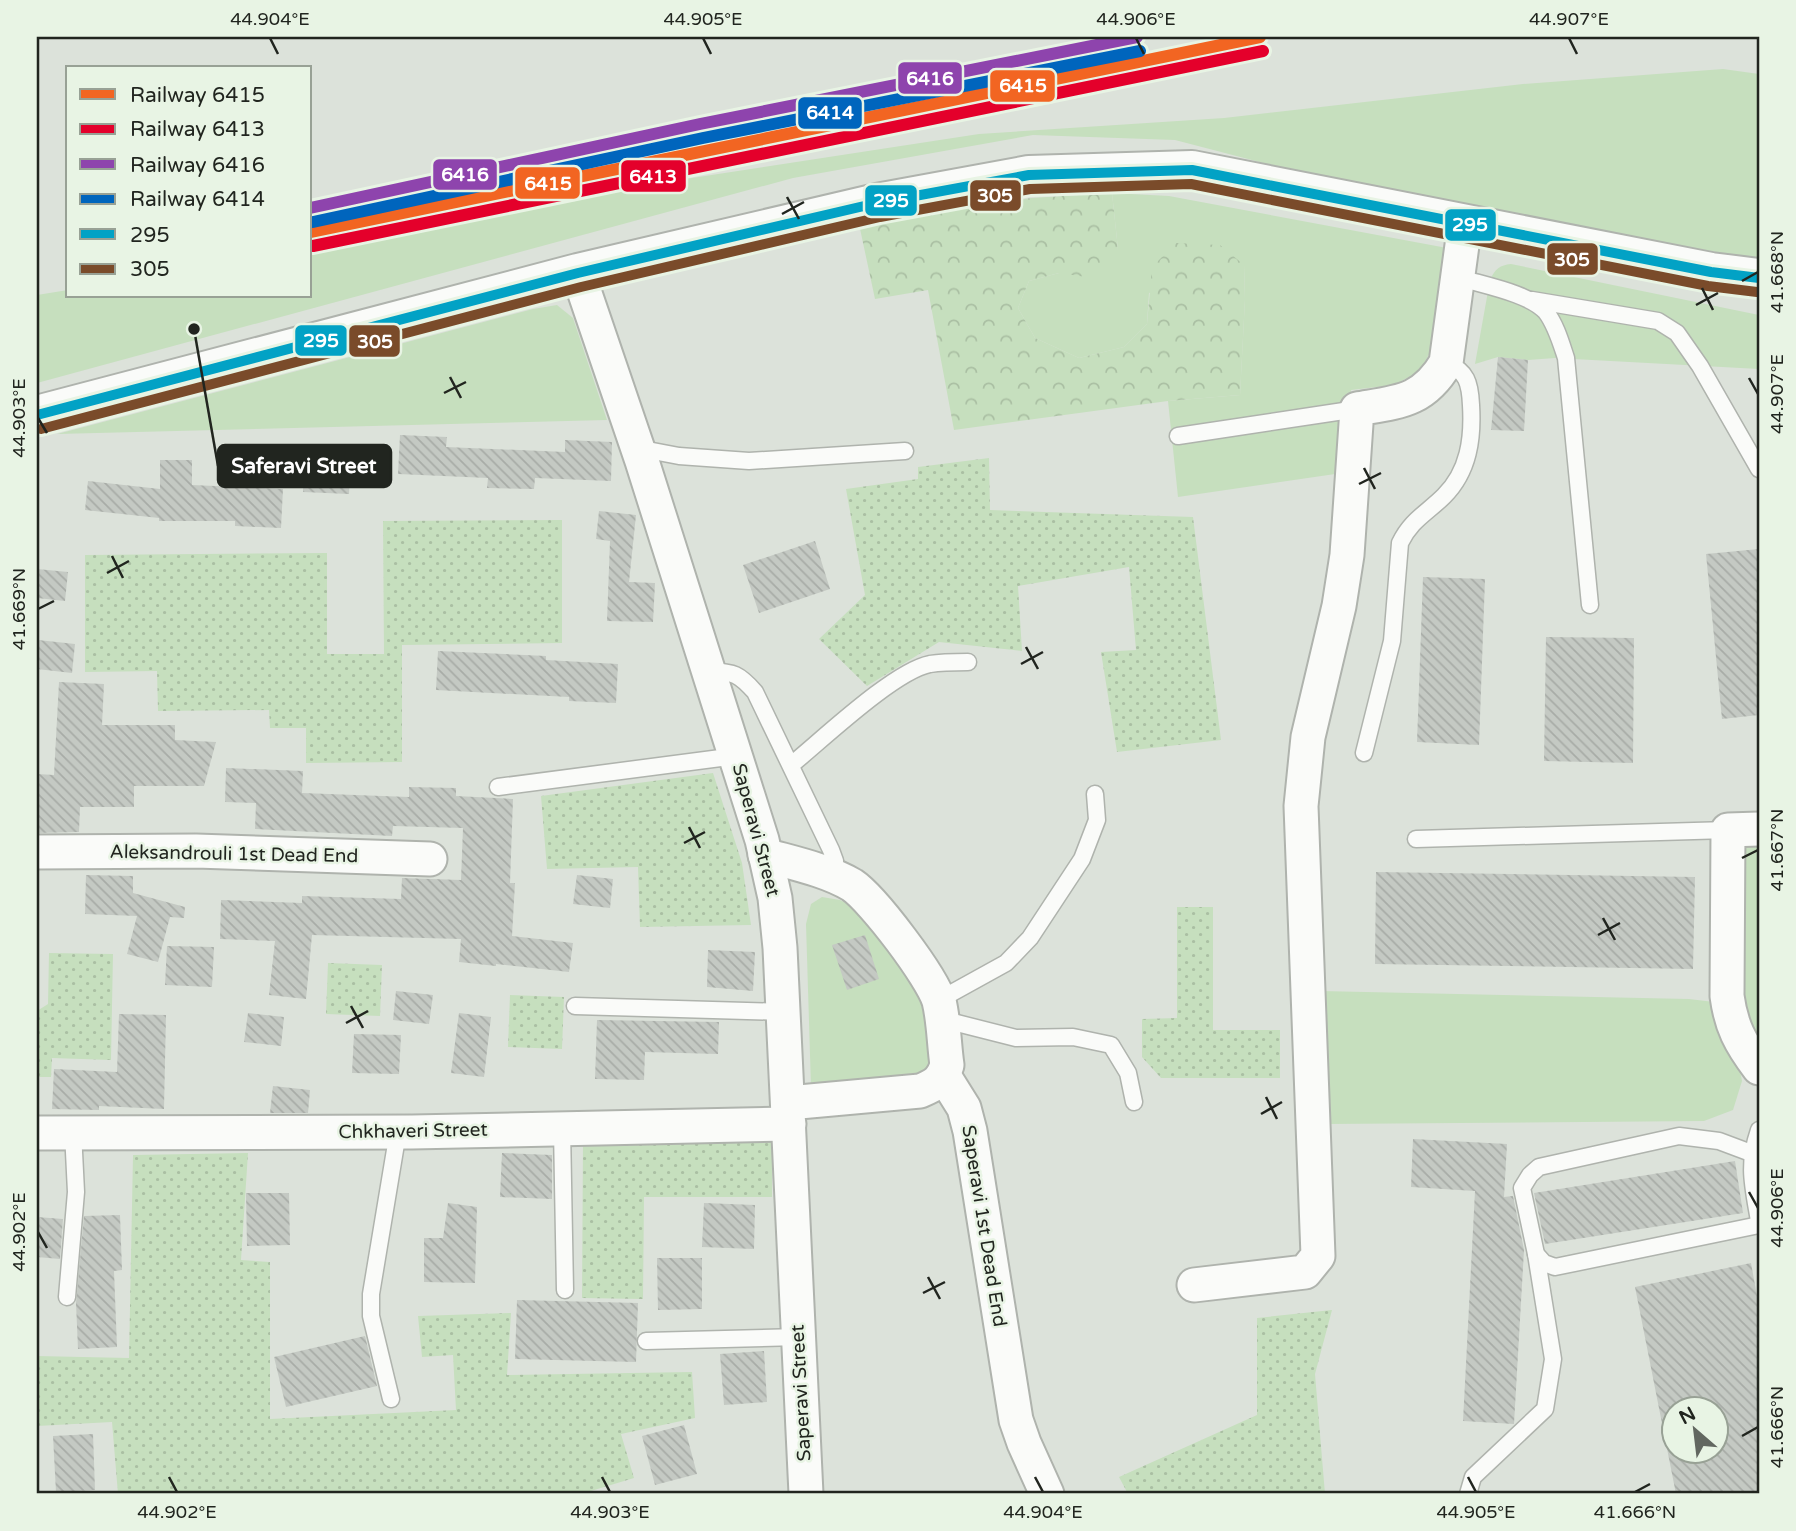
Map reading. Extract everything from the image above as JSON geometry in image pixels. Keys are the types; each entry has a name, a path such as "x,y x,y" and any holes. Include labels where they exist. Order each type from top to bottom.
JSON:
{"main road":[{"path":"37,415 578,274 877,203 1029,175 1192,170 1711,272 1759,278"}],"street":[{"path":"1195,1285 1305,1272 1318,1256 1301,806 1308,737 1339,606 1347,555 1357,409 1406,399 1426,389 1446,363 1465,223"},
{"name":"Saperavi Street","path":"578,274 710,671 765,855 775,898 806,1494"},
{"path":"1744,830 1727,996 1730,1020 1744,1049 1759,1068"},
{"name":"Aleksandrouli 1st Dead End","path":"37,852 196,851 430,859"},
{"path":"765,855 851,885 869,900 928,978 940,1009 947,1065 944,1076 935,1085 920,1091 788,1113"},
{"name":"Saperavi 1st Dead End","path":"944,1076 964,1108 970,1132 1016,1420 1047,1494"},
{"name":"Chkhaveri Street","path":"37,1133 562,1129 788,1113"}],"lane":[{"path":"1457,277 1531,300 1658,321 1677,333 1700,366 1759,468"},
{"path":"1531,300 1546,312 1556,329 1566,358 1590,605"},
{"path":"1364,753 1392,641 1400,543 1407,528 1446,494 1466,462 1473,430 1471,396 1466,378 1459,368 1446,363"},
{"path":"1178,436 1357,409"},
{"path":"637,448 679,456 749,461 905,451"},
{"path":"792,765 872,698 905,676 928,664 968,662"},
{"path":"710,671 730,672 743,678 755,692 831,850 835,861 829,876"},
{"path":"498,787 736,755"},
{"path":"940,1009 1006,963 1030,937 1086,850 1097,820 1096,794"},
{"path":"1416,839 1744,830"},
{"path":"575,1006 783,1012"},
{"path":"940,1009 1016,1038 1073,1037 1111,1045 1128,1073 1134,1102"},
{"path":"562,1129 565,1290"},
{"path":"1536,1254 1544,1263 1555,1266 1759,1223 1752,1181 1751,1153 1759,1130"},
{"path":"67,1297 76,1192 73,1132"},
{"path":"391,1399 373,1328 371,1294 398,1132"},
{"path":"1468,1494 1473,1477 1545,1409 1553,1359 1522,1188 1530,1175 1539,1167 1679,1136 1719,1141 1751,1153"},
{"path":"646,1341 799,1337"}],"green space":[{"path":"1723,69 1759,74 1759,258 1306,174 1175,140 1033,135 793,178 37,383 37,295 66,290 66,298 312,298 312,251 646,185 979,134 1224,118 1523,84"},
{"path":"1112,193 1169,196 1447,248 1434,345 1420,371 1394,385 1351,390 1342,473 1178,497 1168,401 1240,395 1244,265 1149,293 1147,324 1124,347 1079,358 1035,338 1018,308 1029,281 1059,273 1118,249"},
{"path":"1112,193 1118,249 1100,279 1059,273 1029,281 1018,308 1035,338 1079,358 1124,347 1147,324 1152,267 1176,243 1220,245 1244,265 1240,395 1168,401 954,430 928,290 875,299 859,224 1031,198"},
{"path":"1511,264 1759,315 1759,369 1555,358 1528,360 1498,357 1475,364 1490,280 1498,268"},
{"path":"557,305 573,318 607,420 57,434 533,309"},
{"path":"989,458 990,510 1193,517 1221,740 1117,752 1101,652 1136,650 1129,567 1018,586 1022,651 939,642 867,686 819,639 865,595 846,489 918,479 918,467"},
{"path":"562,520 562,643 402,645 402,762 306,763 306,728 270,728 269,710 158,711 157,671 85,672 85,555 327,553 327,654 384,654 383,521"},
{"path":"713,773 742,863 751,925 640,927 638,867 547,869 541,796"},
{"path":"1739,841 1759,841 1759,1044 1742,1019"},
{"path":"822,897 840,900 860,910 924,992 940,1053 926,1077 811,1087 806,924 811,904"},
{"path":"1177,907 1213,907 1213,1030 1280,1030 1280,1078 1161,1078 1142,1057 1142,1019 1177,1018"},
{"path":"49,953 113,954 111,1060 52,1058 51,1077 37,1077 37,1011 48,1004"},
{"path":"328,963 382,965 380,1016 326,1014"},
{"path":"1320,991 1689,999 1714,1002 1739,1065 1742,1081 1733,1110 1704,1121 1327,1124"},
{"path":"510,995 564,997 562,1049 508,1047"},
{"path":"583,1140 772,1141 772,1197 644,1197 643,1299 582,1298"},
{"path":"248,1153 241,1260 270,1262 270,1419 456,1410 453,1355 422,1357 418,1316 511,1313 507,1375 692,1372 695,1418 621,1434 634,1478 581,1494 118,1494 112,1422 37,1426 37,1356 129,1358 133,1155"},
{"path":"1332,1310 1315,1374 1325,1494 1128,1494 1119,1477 1257,1415 1257,1318"}],"building":[{"path":"1498,357 1528,360 1524,431 1491,430"},
{"path":"400,435 447,437 446,447 565,452 565,440 612,442 611,481 535,478 534,489 487,488 488,478 398,474"},
{"path":"304,453 351,455 349,494 303,492"},
{"path":"160,460 192,460 192,485 283,489 281,528 235,526 235,521 159,521 159,518 85,510 88,481 160,489"},
{"path":"599,511 636,515 629,582 655,583 653,622 607,621 610,541 596,539"},
{"path":"815,541 830,589 759,613 743,565"},
{"path":"1759,549 1759,715 1722,719 1706,554"},
{"path":"37,569 68,572 65,601 37,598"},
{"path":"1423,577 1485,579 1479,745 1417,742"},
{"path":"1546,637 1634,638 1633,763 1544,761"},
{"path":"38,640 75,644 72,673 37,669"},
{"path":"438,651 546,656 546,660 618,664 616,703 569,701 569,697 436,690"},
{"path":"59,682 104,684 102,725 175,725 175,740 216,742 204,786 134,786 134,807 80,807 79,832 37,833 37,774 54,775"},
{"path":"226,768 303,771 302,793 409,797 409,787 456,788 456,796 513,799 510,883 515,883 512,936 573,943 569,972 459,962 461,939 312,935 306,999 269,995 275,941 220,939 221,900 302,903 302,896 401,899 402,878 461,880 463,828 393,826 392,836 255,829 256,803 225,802"},
{"path":"1376,872 1695,877 1693,969 1375,964"},
{"path":"86,875 133,876 133,893 185,907 184,918 170,917 158,962 127,954 137,916 85,914"},
{"path":"577,875 613,879 610,908 573,904"},
{"path":"865,935 879,979 847,990 832,945"},
{"path":"167,946 214,947 212,987 165,985"},
{"path":"708,950 755,952 753,991 707,987"},
{"path":"396,991 433,995 429,1024 393,1020"},
{"path":"248,1013 284,1017 281,1046 244,1042"},
{"path":"459,1013 491,1017 484,1077 451,1073"},
{"path":"119,1014 166,1015 164,1109 99,1106 99,1110 52,1109 54,1069 117,1072"},
{"path":"597,1020 719,1022 718,1054 645,1052 644,1080 595,1079"},
{"path":"354,1034 401,1035 399,1074 352,1073"},
{"path":"273,1086 310,1090 308,1113 270,1113"},
{"path":"1413,1139 1507,1144 1504,1197 1513,1196 1524,1250 1514,1424 1463,1421 1475,1191 1411,1187"},
{"path":"502,1153 552,1155 552,1199 500,1197"},
{"path":"1735,1161 1743,1213 1545,1244 1534,1193"},
{"path":"246,1193 289,1193 290,1245 247,1246"},
{"path":"448,1203 477,1207 475,1283 424,1282 424,1238 443,1238"},
{"path":"704,1203 755,1205 754,1249 702,1247"},
{"path":"120,1215 122,1270 114,1271 117,1347 78,1349 76,1303 84,1216"},
{"path":"37,1217 63,1219 60,1259 37,1257"},
{"path":"657,1258 702,1258 702,1309 658,1310"},
{"path":"1751,1263 1759,1307 1759,1494 1676,1494 1670,1464 1730,1464 1730,1394 1660,1394 1660,1413 1635,1287"},
{"path":"517,1300 638,1303 636,1362 515,1359"},
{"path":"365,1336 377,1386 286,1407 274,1357"},
{"path":"764,1351 767,1402 724,1405 720,1354"},
{"path":"684,1425 697,1474 655,1485 642,1436"},
{"path":"93,1434 95,1490 56,1492 53,1436"}],"railway":[{"path":"495,193 700,124"}],"rail line":[{"name":"6416","path":"312,208 700,124 1137,37"},
{"name":"6415","path":"312,232 1260,37"},
{"name":"6414","path":"313,222 703,138 1140,51"},
{"name":"6413","path":"313,246 1263,51"}],"transit line":[{"name":"295","path":"37,415 578,273 877,203 1029,175 1192,170 1711,272 1759,278"},
{"name":"305","path":"41,429 581,287 880,217 1030,189 1191,184 1708,286 1757,292"}],"place":[{"name":"Saferavi Street","path":"194,329"}]}
